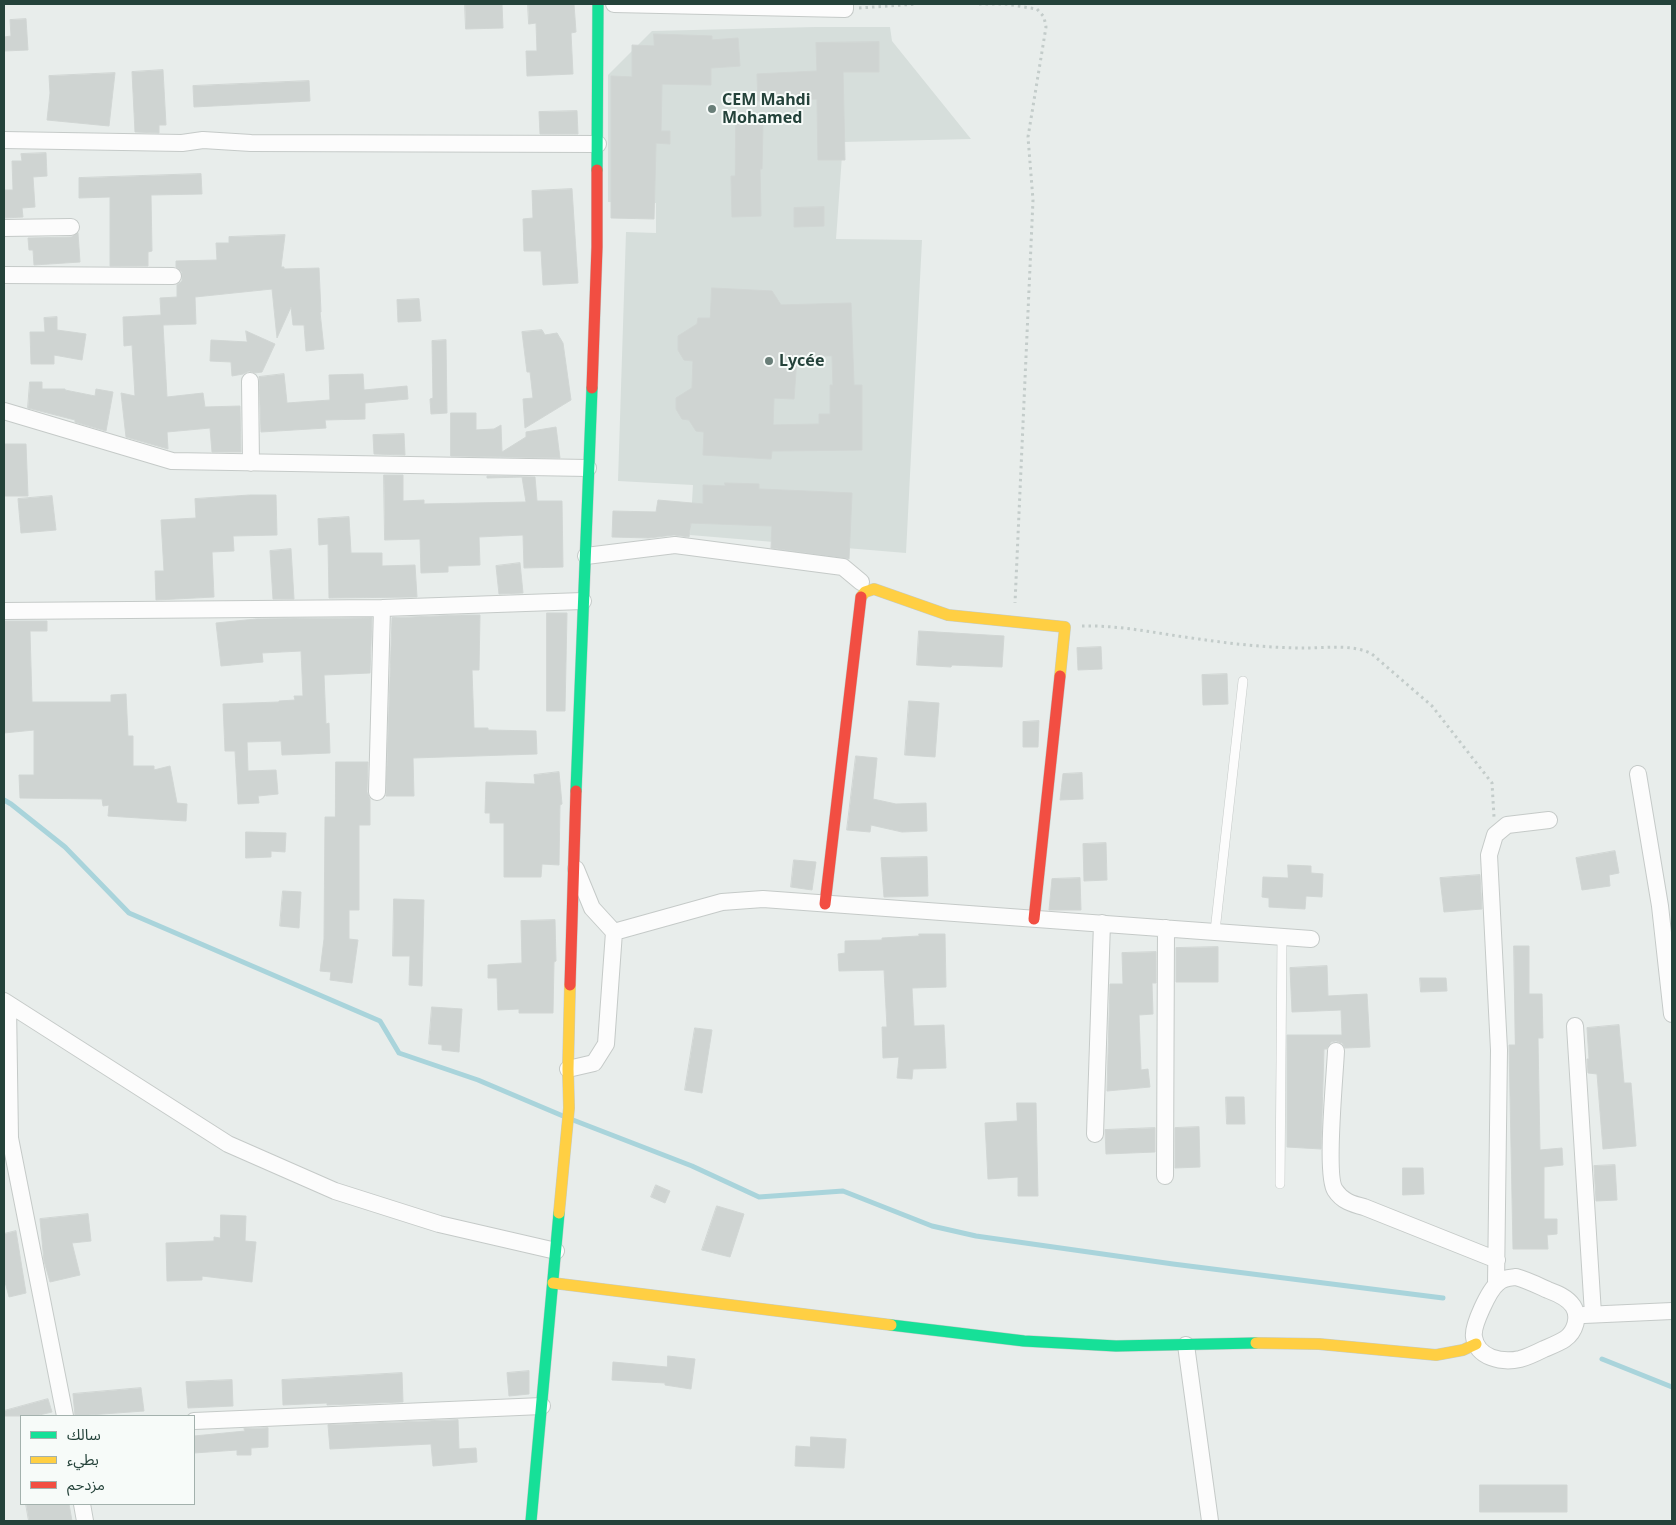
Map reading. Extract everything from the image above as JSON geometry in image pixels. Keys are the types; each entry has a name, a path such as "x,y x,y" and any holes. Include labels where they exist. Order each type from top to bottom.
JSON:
{"street":[{"path":"532,1521 569,1108 568,1069 573,862 597,247 598,4"},
{"path":"614,4 845,6"},
{"path":"4,140 182,143 203,140 251,143 598,144"},
{"path":"4,228 71,227"},
{"path":"4,275 173,276"},
{"path":"250,381 251,463"},
{"path":"4,411 172,462 588,468"},
{"path":"586,556 675,545 843,567 861,582"},
{"path":"826,904 860,598 866,592 874,589 948,615 1065,627 1034,918"},
{"path":"4,610 382,608 583,601"},
{"path":"377,792 382,608"},
{"path":"1638,774 1660,906 1672,1014"},
{"path":"1496,1284 1499,1050 1489,855 1495,835 1507,825 1549,820"},
{"path":"568,1069 594,1063 606,1044 614,932 592,908 573,862"},
{"path":"614,932 722,902 763,899 1311,939"},
{"path":"1095,1134 1102,924"},
{"path":"1165,1176 1166,928"},
{"path":"6,1003 228,1144 335,1191 439,1224 556,1251"},
{"path":"6,1003 7,1135 65,1415"},
{"path":"1575,1026 1593,1314"},
{"path":"1336,1051 1330,1169 1334,1189 1347,1202 1497,1260"},
{"path":"1508,1278 1523,1279 1561,1295 1573,1306 1576,1316 1574,1330 1564,1340 1523,1358 1508,1360 1489,1356 1480,1351 1474,1336 1474,1328 1491,1290 1496,1284 1508,1278"},
{"path":"553,1283 1024,1341 1116,1346 1278,1342 1436,1355 1463,1350 1476,1344"},
{"path":"1576,1316 1672,1311"},
{"path":"1186,1345 1210,1521"},
{"path":"195,1421 542,1406"},
{"path":"82,1505 86,1521"}],"lane":[{"path":"1215,932 1243,681"},
{"path":"1280,1184 1282,936"}],"path":[{"path":"845,6 917,4"},
{"path":"979,4 1005,4 1037,9 1044,17 1046,27 1028,137 1033,200 1015,622"},
{"path":"1065,627 1106,626 1209,640 1289,648 1353,648 1365,650 1432,706 1492,783 1495,835"}],"shaded area":[{"name":"Lycée","path":"890,27 892,41 971,139 843,142 836,239 922,240 906,553 690,535 693,485 618,481 626,232 656,233 656,203 608,202 608,75 652,31"}],"building":[{"path":"465,4 502,4 503,28 466,29"},
{"path":"528,4 574,4 576,32 571,33 573,74 527,76 526,51 537,51 536,23 529,24"},
{"path":"26,19 28,50 4,51 4,37 11,36 10,20"},
{"path":"654,34 712,36 712,40 738,38 740,66 711,68 711,85 662,84 661,131 670,131 670,144 656,143 654,219 611,218 611,76 632,77 632,45 654,46"},
{"path":"879,42 879,72 843,72 845,160 818,160 817,99 758,101 757,74 817,71 816,43"},
{"path":"163,70 166,125 159,125 159,133 135,132 132,72"},
{"path":"115,73 109,126 47,120 50,93 49,76"},
{"path":"309,81 310,101 194,107 193,86"},
{"path":"577,111 578,134 540,134 539,112"},
{"path":"736,121 763,122 762,169 760,169 761,216 732,217 731,176 735,176"},
{"path":"46,153 47,176 33,177 35,207 22,208 23,217 4,218 4,190 13,190 12,161 22,161 21,154"},
{"path":"201,174 202,194 151,195 152,251 148,252 148,266 110,266 110,197 79,198 79,178"},
{"path":"572,189 578,283 543,285 541,251 524,251 523,219 533,218 532,191"},
{"path":"824,207 824,226 794,227 794,208"},
{"path":"78,233 80,262 34,265 33,250 29,250 28,238 71,237"},
{"path":"285,235 281,267 284,267 284,269 319,268 320,312 324,349 306,351 304,325 293,325 291,307 277,338 272,289 195,297 196,324 163,325 167,397 203,393 205,407 240,406 241,452 212,452 210,428 167,432 168,449 126,437 121,393 135,396 132,345 124,346 123,317 161,315 160,298 177,297 177,285 182,281 182,272 176,267 176,261 217,260 216,243 229,243 229,237"},
{"path":"712,288 772,291 781,305 851,303 854,385 862,385 862,450 772,451 771,459 703,455 704,432 696,431 689,420 682,419 676,409 676,398 692,388 693,361 684,360 678,350 678,336 697,324 698,318 710,318","holes":["832,356 833,385 830,385 830,414 819,414 819,424 773,425 774,398 794,399 797,357"]},
{"path":"419,299 421,321 398,322 397,300"},
{"path":"57,317 57,330 86,334 82,360 54,355 54,364 31,364 30,332 45,332 44,318"},
{"path":"542,330 545,335 557,333 563,343 571,400 525,428 523,399 533,398 530,372 527,372 522,332"},
{"path":"246,331 275,344 262,372 255,373 249,371 232,376 231,362 210,361 211,340 247,342"},
{"path":"446,340 447,413 431,414 430,399 433,398 432,341"},
{"path":"284,374 287,403 330,400 329,375 363,374 364,390 407,386 408,399 365,403 365,419 325,420 326,428 261,432 259,377"},
{"path":"30,382 42,382 42,389 65,389 95,396 96,389 113,392 106,431 75,422 75,420 28,408"},
{"path":"451,413 476,413 476,430 494,429 501,425 502,452 526,437 526,432 556,427 560,458 451,456"},
{"path":"404,434 405,455 374,454 373,435"},
{"path":"4,444 26,444 28,496 4,496"},
{"path":"384,475 403,475 403,501 424,500 424,504 526,502 522,477 487,478 487,476 535,477 537,501 562,501 563,567 524,568 523,535 479,537 480,565 448,566 448,572 421,573 420,539 385,540"},
{"path":"725,483 759,484 759,489 852,493 849,559 771,548 772,526 691,523 689,537 674,535 649,538 612,537 613,511 656,512 658,500 703,504 703,485 725,486"},
{"path":"276,495 277,535 233,536 234,551 212,552 214,597 156,600 155,571 164,571 161,520 196,518 195,499"},
{"path":"52,496 56,530 21,533 18,499"},
{"path":"349,517 351,553 382,553 382,566 415,565 417,597 329,598 328,544 319,545 318,519"},
{"path":"291,549 294,599 273,599 270,551"},
{"path":"520,563 523,593 499,594 496,566"},
{"path":"547,613 567,613 565,711 547,711"},
{"path":"480,615 479,670 472,670 474,728 536,731 537,754 413,758 414,796 386,796 392,618"},
{"path":"372,618 370,673 324,675 326,724 329,723 330,753 282,755 281,741 247,742 248,771 276,770 278,794 258,796 259,803 238,804 235,751 225,751 223,704 279,702 295,700 294,696 303,696 301,651 262,653 263,662 221,666 216,623 256,619"},
{"path":"4,621 47,621 47,631 30,631 32,702 111,702 111,695 126,694 128,736 133,736 133,766 154,766 154,770 170,766 177,803 187,804 186,821 108,816 109,805 103,806 102,799 20,798 19,775 34,775 34,730 4,733"},
{"path":"919,631 1004,636 1002,667 917,665"},
{"path":"1101,647 1102,669 1078,670 1077,648"},
{"path":"1227,674 1228,704 1203,705 1202,675"},
{"path":"909,701 939,703 935,757 905,755"},
{"path":"1039,721 1038,747 1023,747 1023,722"},
{"path":"856,756 877,758 873,799 896,804 926,803 927,831 902,832 871,825 870,832 847,830"},
{"path":"336,762 368,762 367,792 370,799 370,825 359,825 359,910 349,910 349,939 358,940 352,983 330,980 331,972 320,971 324,939 325,817 335,817"},
{"path":"559,772 562,804 560,805 559,865 542,864 541,877 504,877 504,823 490,823 490,813 485,813 486,782 535,784 534,775"},
{"path":"1082,773 1083,799 1060,800 1063,774"},
{"path":"246,832 286,833 285,852 271,851 271,857 246,858"},
{"path":"1106,843 1107,880 1084,881 1083,844"},
{"path":"1615,851 1619,873 1609,875 1610,886 1582,890 1576,858"},
{"path":"927,857 928,896 884,897 881,858"},
{"path":"794,860 816,862 812,890 791,887"},
{"path":"1288,865 1311,866 1311,873 1323,874 1322,897 1306,896 1305,909 1269,907 1269,898 1262,897 1263,877 1288,878"},
{"path":"1480,875 1482,909 1444,912 1440,878"},
{"path":"1080,878 1081,910 1049,910 1052,879"},
{"path":"283,891 301,892 299,928 280,926"},
{"path":"394,899 424,900 422,986 409,985 410,956 393,956"},
{"path":"555,920 556,961 554,962 553,1013 519,1013 519,1009 498,1010 497,978 488,978 488,965 522,963 521,921"},
{"path":"919,934 945,934 946,987 912,988 914,1026 944,1025 946,1068 913,1069 912,1079 897,1078 899,1057 883,1058 882,1027 887,1027 884,970 839,971 838,954 845,953 845,941 882,940 882,938 919,936"},
{"path":"1514,946 1529,946 1529,994 1542,994 1543,1038 1538,1038 1540,1150 1562,1148 1563,1165 1544,1167 1544,1219 1557,1219 1557,1234 1547,1235 1548,1249 1513,1249 1509,1045 1515,1045"},
{"path":"1218,947 1218,982 1176,982 1176,948"},
{"path":"1156,952 1156,983 1152,983 1153,1014 1139,1015 1141,1070 1148,1069 1150,1087 1107,1091 1110,984 1123,984 1122,953"},
{"path":"1327,966 1328,996 1367,994 1370,1047 1345,1048 1342,1043 1336,1041 1331,1042 1327,1049 1324,1049 1321,1149 1287,1147 1287,1035 1342,1035 1341,1010 1292,1012 1290,968"},
{"path":"1420,978 1446,978 1447,991 1421,992"},
{"path":"432,1007 462,1009 459,1052 442,1050 442,1045 429,1044"},
{"path":"1619,1025 1624,1083 1631,1083 1636,1146 1603,1149 1597,1074 1588,1073 1587,1028"},
{"path":"695,1028 712,1030 702,1093 685,1090"},
{"path":"1226,1097 1244,1097 1245,1124 1227,1124"},
{"path":"1017,1103 1036,1103 1038,1196 1018,1196 1018,1177 988,1179 985,1123 1017,1121"},
{"path":"1199,1127 1200,1167 1175,1168 1175,1128"},
{"path":"1155,1128 1155,1152 1106,1154 1105,1130"},
{"path":"1615,1165 1617,1200 1596,1201 1594,1166"},
{"path":"1403,1168 1423,1168 1424,1194 1403,1195"},
{"path":"656,1185 670,1191 665,1203 651,1197"},
{"path":"717,1206 744,1214 730,1257 702,1250"},
{"path":"88,1214 91,1241 72,1243 80,1275 50,1282 44,1261 40,1219"},
{"path":"221,1215 246,1216 245,1241 256,1242 252,1282 202,1276 202,1280 167,1281 166,1243 214,1241 214,1237 220,1238"},
{"path":"16,1231 26,1293 9,1297 4,1282 4,1234"},
{"path":"668,1356 695,1359 691,1389 665,1385 665,1383 612,1380 613,1362 667,1367"},
{"path":"529,1371 529,1394 509,1396 507,1373"},
{"path":"402,1373 403,1402 283,1405 282,1380"},
{"path":"232,1380 233,1406 188,1408 186,1382"},
{"path":"141,1388 144,1411 75,1415 73,1394"},
{"path":"48,1399 52,1412 39,1415 4,1416 4,1411"},
{"path":"458,1420 459,1449 476,1448 477,1462 433,1466 431,1444 330,1449 328,1425"},
{"path":"268,1428 268,1447 251,1448 251,1455 237,1455 237,1450 195,1453 195,1436 245,1431 244,1429"},
{"path":"811,1437 846,1439 844,1468 795,1466 796,1446 810,1447"},
{"path":"1480,1485 1567,1485 1567,1512 1480,1512"},
{"path":"26,1505 69,1505 72,1521 29,1521"}],"waterway":[{"path":"4,800 65,847 129,913 380,1021 399,1053 478,1080 563,1116"},
{"path":"573,1120 692,1166 759,1197 843,1191 932,1226 976,1236 1173,1264 1443,1298"},
{"path":"1602,1359 1672,1387"}],"traffic: fast":[{"path":"597,170 598,4"},
{"path":"576,791 592,388"},
{"path":"531,1521 559,1213"},
{"path":"891,1325 1024,1341 1116,1346 1256,1343"}],"traffic: slow":[{"path":"861,597 865,592 874,589 948,615 1065,627 1060,676"},
{"path":"559,1213 569,1108 570,985"},
{"path":"553,1283 891,1325"},
{"path":"1256,1343 1319,1344 1436,1355 1463,1350 1476,1344"}],"traffic: jam":[{"path":"592,388 597,247 597,170"},
{"path":"825,904 861,597"},
{"path":"1034,919 1060,676"},
{"path":"570,985 576,791"}],"place":[{"name":"CEM Mahdi Mohamed","path":"712,109"},
{"name":"Lycée","path":"769,361"}]}
